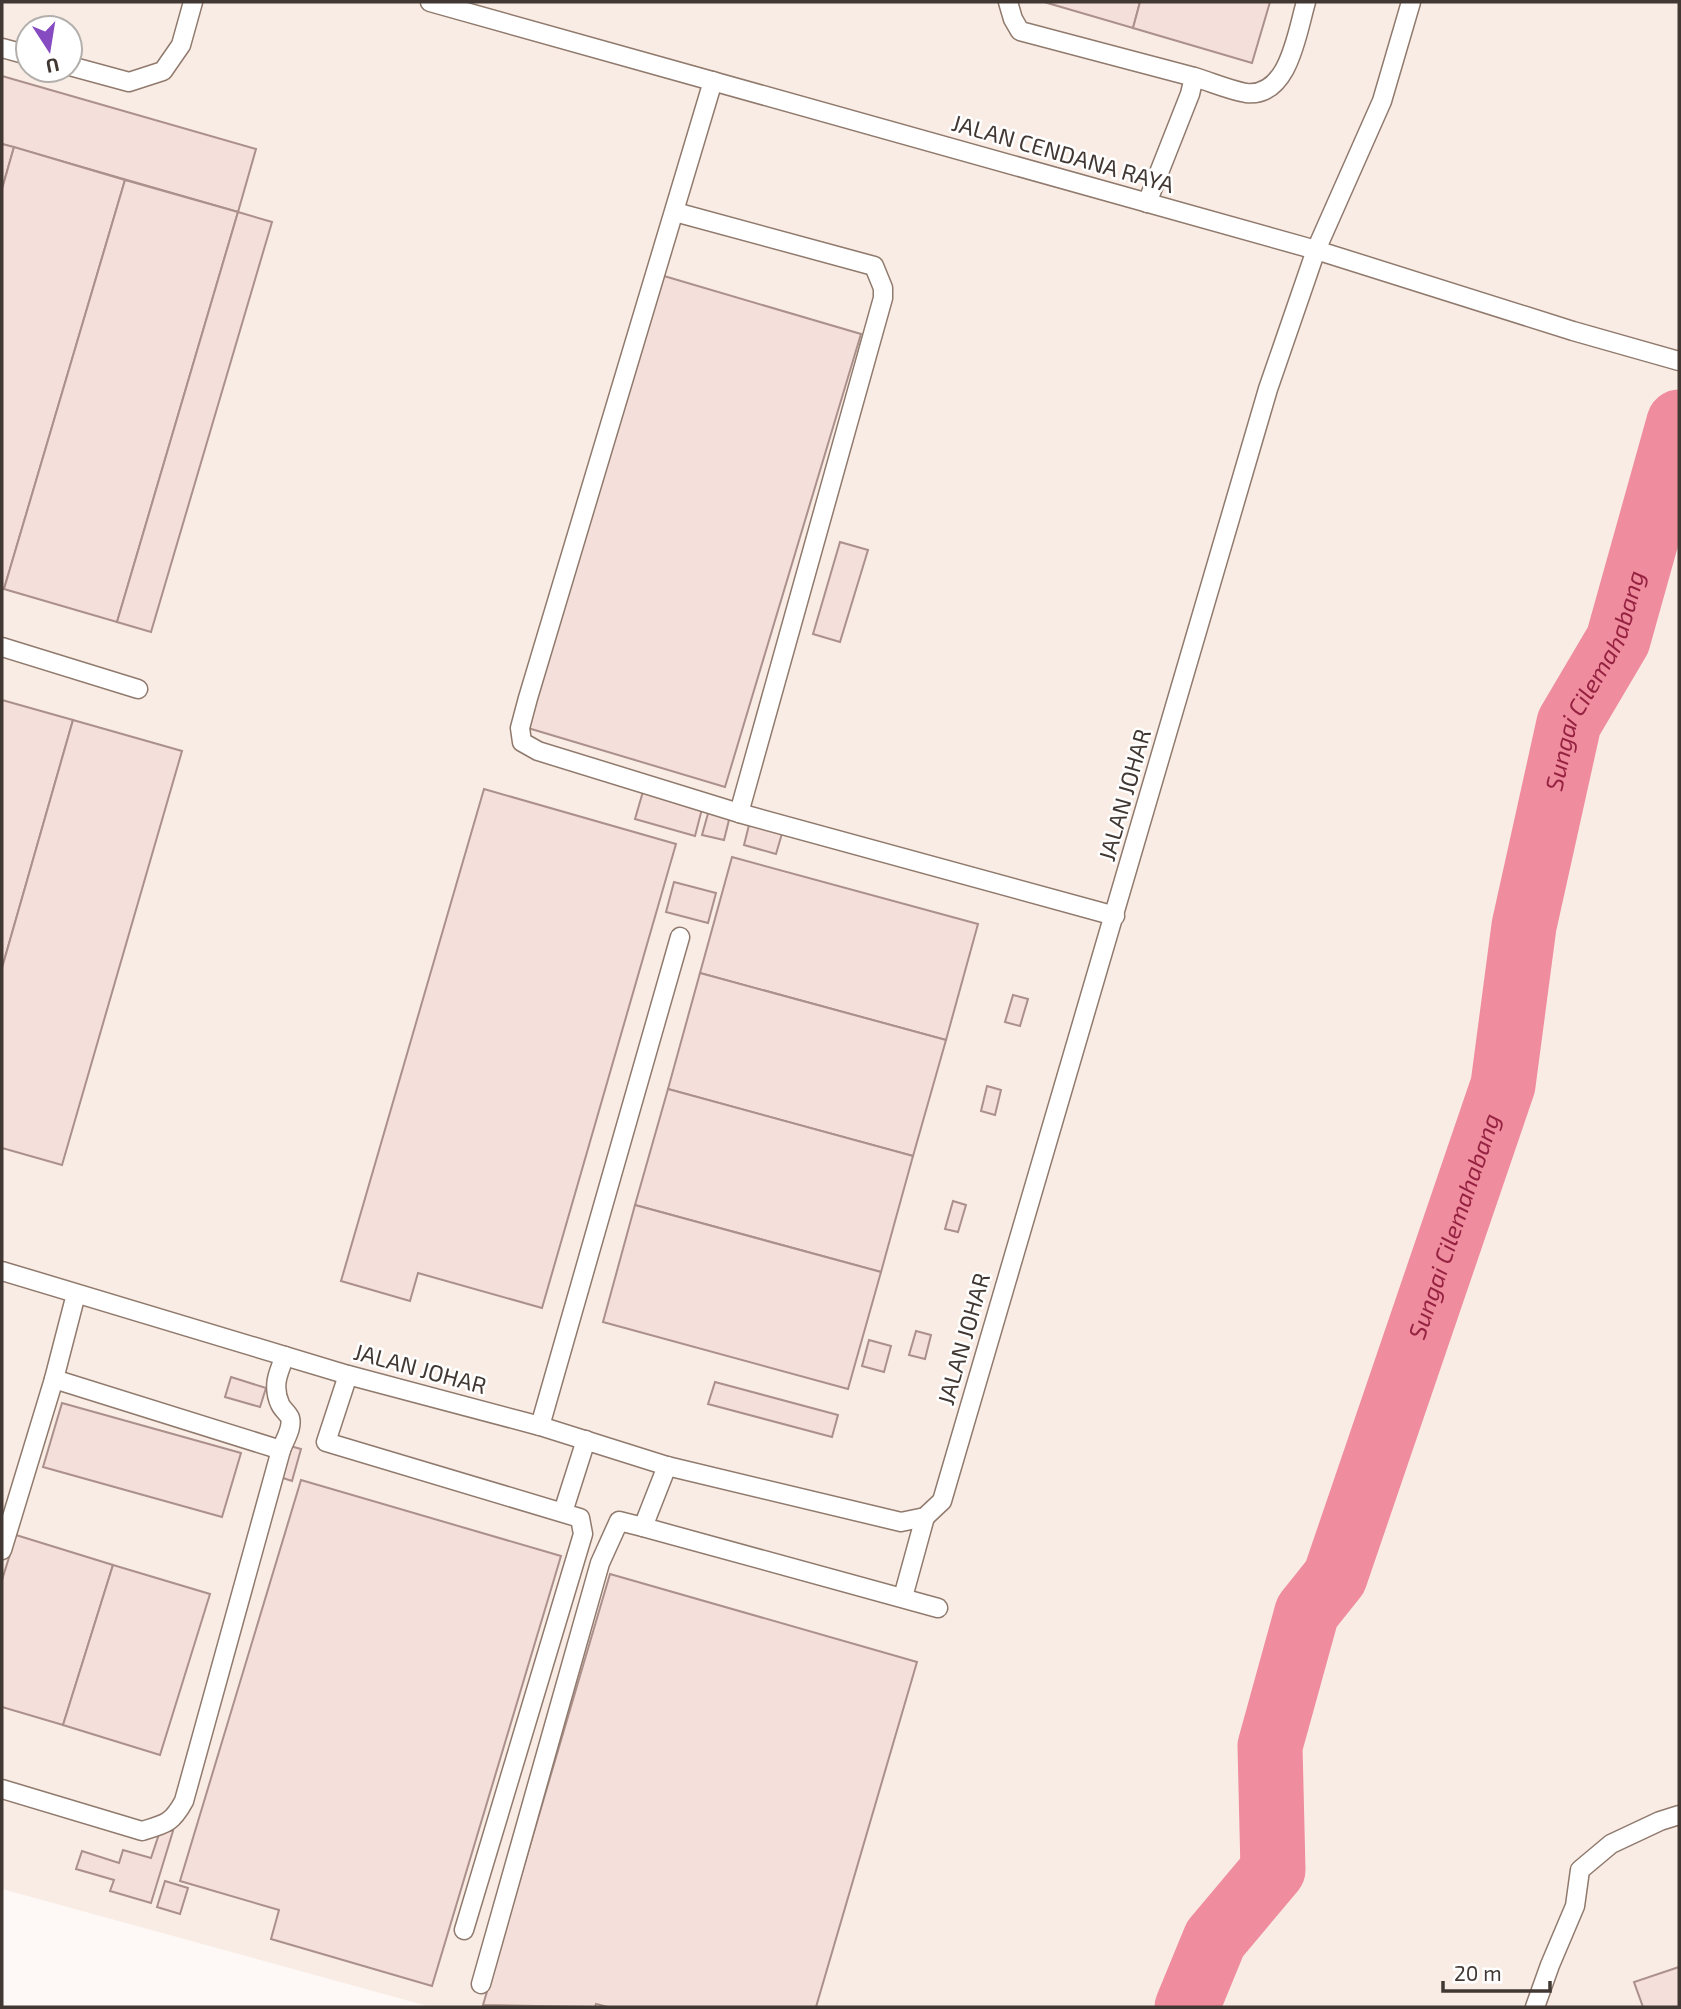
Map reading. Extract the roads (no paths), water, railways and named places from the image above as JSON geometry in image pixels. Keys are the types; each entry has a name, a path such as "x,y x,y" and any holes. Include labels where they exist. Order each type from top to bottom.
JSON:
{"lane":[{"path":"84,70 130,82 163,71 181,46 193,2"},
{"name":"JALAN CENDANA RAYA","path":"430,2 1316,250 1573,331 1679,361"},
{"path":"1008,2 1020,32 1248,93 1268,89 1285,72 1306,2"},
{"name":"JALAN JOHAR","path":"2,1271 348,1375 540,1426 667,1466 901,1522 925,1517 942,1500 1268,388 1316,250 1382,102 1411,2"},
{"path":"1147,203 1190,94 1194,77"},
{"path":"713,81 520,728 523,742 538,751 739,813 1115,916"},
{"path":"675,212 873,266 883,288 883,298 739,813"},
{"path":"2,647 138,689"},
{"path":"540,1426 680,937"},
{"path":"2,1550 54,1379 76,1294"},
{"path":"2,1789 142,1831 160,1826 175,1817 184,1801 281,1450 290,1429 290,1417 281,1406 275,1390 276,1377 285,1356"},
{"path":"348,1375 326,1442 580,1518 583,1534 464,1930"},
{"path":"54,1379 281,1450"},
{"path":"563,1512 586,1440"},
{"path":"643,1527 667,1466"},
{"path":"902,1597 925,1517"},
{"path":"481,1984 600,1563 619,1521 938,1608"},
{"path":"1535,2007 1575,1906 1580,1870 1611,1844 1679,1815"}],"waterway":[{"name":"Sungai Cilemahabang","path":"1187,2007 1215,1939 1273,1870 1270,1746 1307,1612 1335,1577 1503,1085 1524,926 1569,723 1618,640 1679,422"}]}
